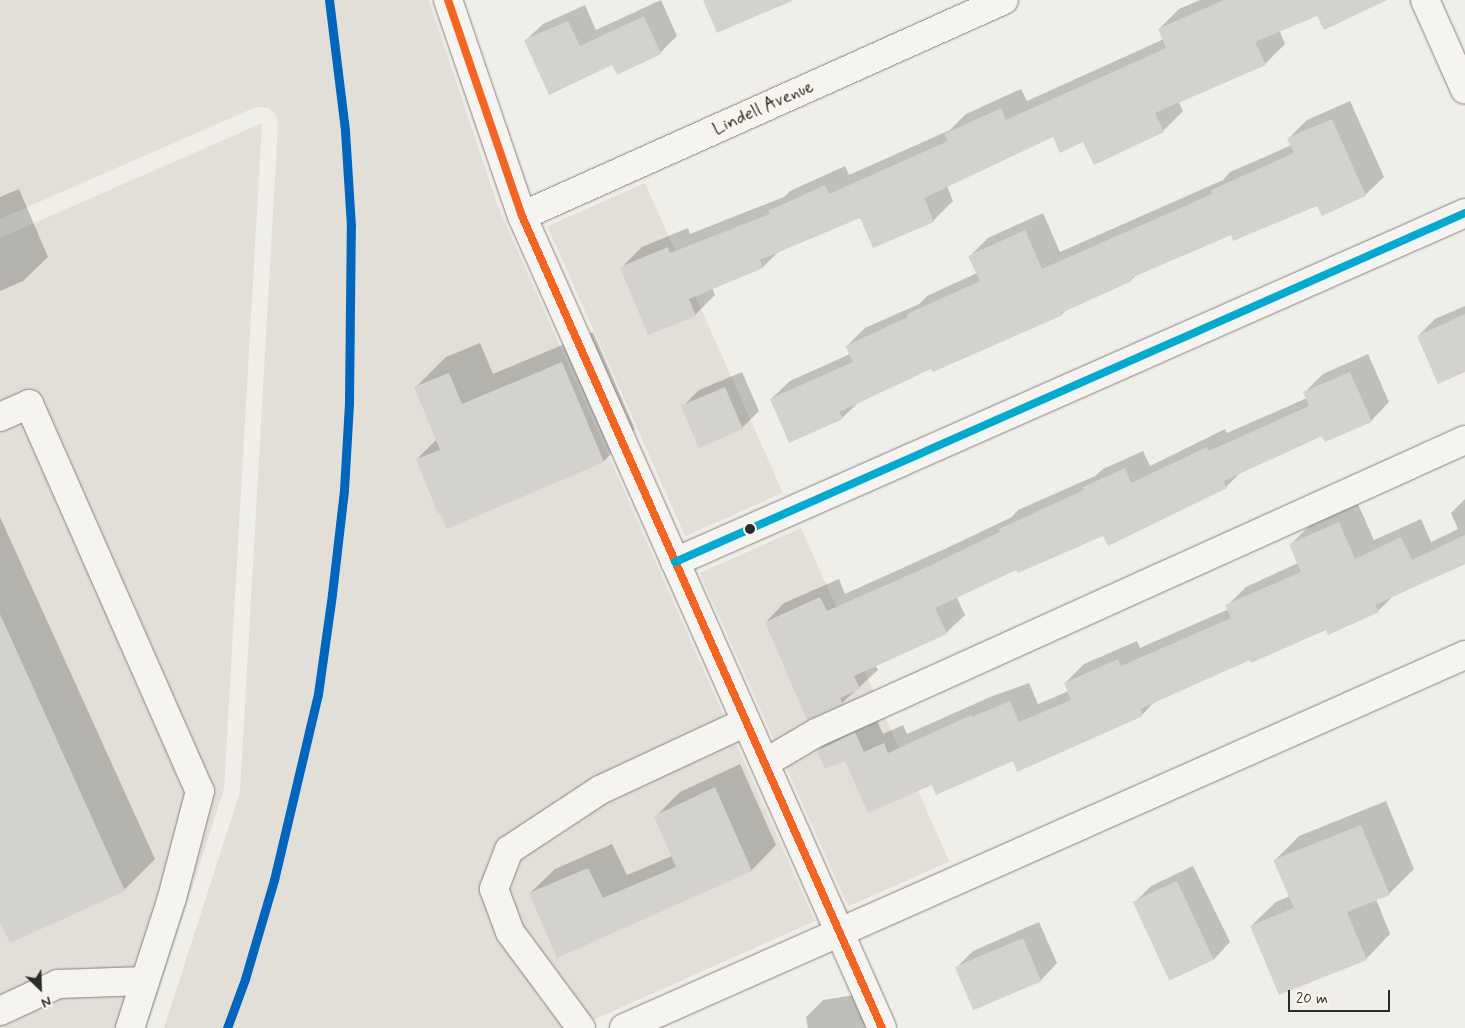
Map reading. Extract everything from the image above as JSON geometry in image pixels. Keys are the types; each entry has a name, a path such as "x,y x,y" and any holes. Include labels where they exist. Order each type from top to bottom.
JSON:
{"street":[{"path":"448,0 522,216 882,1028"},
{"name":"Lindell Avenue","path":"522,216 1004,0"},
{"path":"1425,0 1465,90"},
{"path":"676,562 1465,213"},
{"path":"0,417 29,404 200,791 172,898 130,1028"},
{"path":"765,763 816,732 1465,440"},
{"path":"624,1028 1465,655"},
{"path":"581,1028 510,932 494,889 509,850 600,790 746,722"},
{"path":"0,1011 58,984 146,980"}],"shaded area":[{"path":"0,0 429,0 498,206 815,921 575,1028 164,1028 240,792 278,125 276,115 269,108 256,107 0,219"},
{"path":"262,123 224,789 147,1028 0,1028 0,238"},
{"path":"645,183 783,493 685,536 547,227"},
{"path":"801,528 949,861 848,907 700,573"}],"building":[{"path":"703,0 794,0 717,33"},
{"path":"1224,0 1387,0 1324,30 1317,16 1255,42 1266,65 1155,113 1164,132 1094,165 1083,142 1060,153 1053,137 924,198 934,222 873,248 860,218 760,260 763,268 689,299 696,316 648,335 620,267 668,247 670,253 770,214 768,211 825,185 829,194 948,141 944,134 1001,108 1006,120 1166,48 1158,29"},
{"path":"644,16 661,54 617,75 612,65 549,95 524,40 568,21 580,46"},
{"path":"1332,119 1366,196 1322,216 1317,206 1233,241 1231,235 1131,278 1132,281 1061,313 1063,315 933,372 931,369 839,412 843,419 789,443 770,399 853,362 845,346 908,317 907,314 980,281 968,256 1025,230 1042,269 1212,194 1211,190 1294,153 1287,138"},
{"path":"1465,314 1465,372 1438,384 1417,336"},
{"path":"562,362 604,462 447,529 440,513 438,514 416,459 440,450 414,387 449,373 462,404"},
{"path":"1350,372 1372,422 1325,442 1322,436 1224,481 1227,488 1108,546 1103,536 1018,573 1016,570 935,608 947,634 854,676 860,689 840,698 843,704 807,720 765,622 820,597 827,611 1000,532 999,529 1084,490 1083,487 1125,468 1131,483 1207,447 1209,451 1309,406 1303,392"},
{"path":"725,387 743,429 699,448 681,406"},
{"path":"1339,522 1355,559 1401,537 1412,560 1465,535 1465,564 1375,605 1379,612 1328,635 1326,630 1251,663 1250,660 1140,709 1143,716 1017,772 1013,761 936,795 932,785 868,813 845,761 825,769 817,751 855,732 864,752 884,743 888,753 971,715 972,717 1010,701 1019,722 1071,700 1064,683 1118,659 1121,666 1231,618 1225,605 1301,572 1289,544"},
{"path":"0,614 125,891 10,943 0,922"},
{"path":"715,787 752,871 557,958 529,893 588,868 603,898 676,867 654,816"},
{"path":"1361,825 1390,895 1347,912 1367,960 1279,995 1250,926 1294,908 1273,860"},
{"path":"1177,881 1214,960 1169,981 1133,902"},
{"path":"1023,938 1041,981 973,1010 955,967"}],"transit line":[{"path":"227,1028 245,979 274,880 318,694 344,490 349,403 351,226 345,130 329,0"},
{"path":"448,0 522,216 882,1028"},
{"path":"675,562 1465,213"}]}
